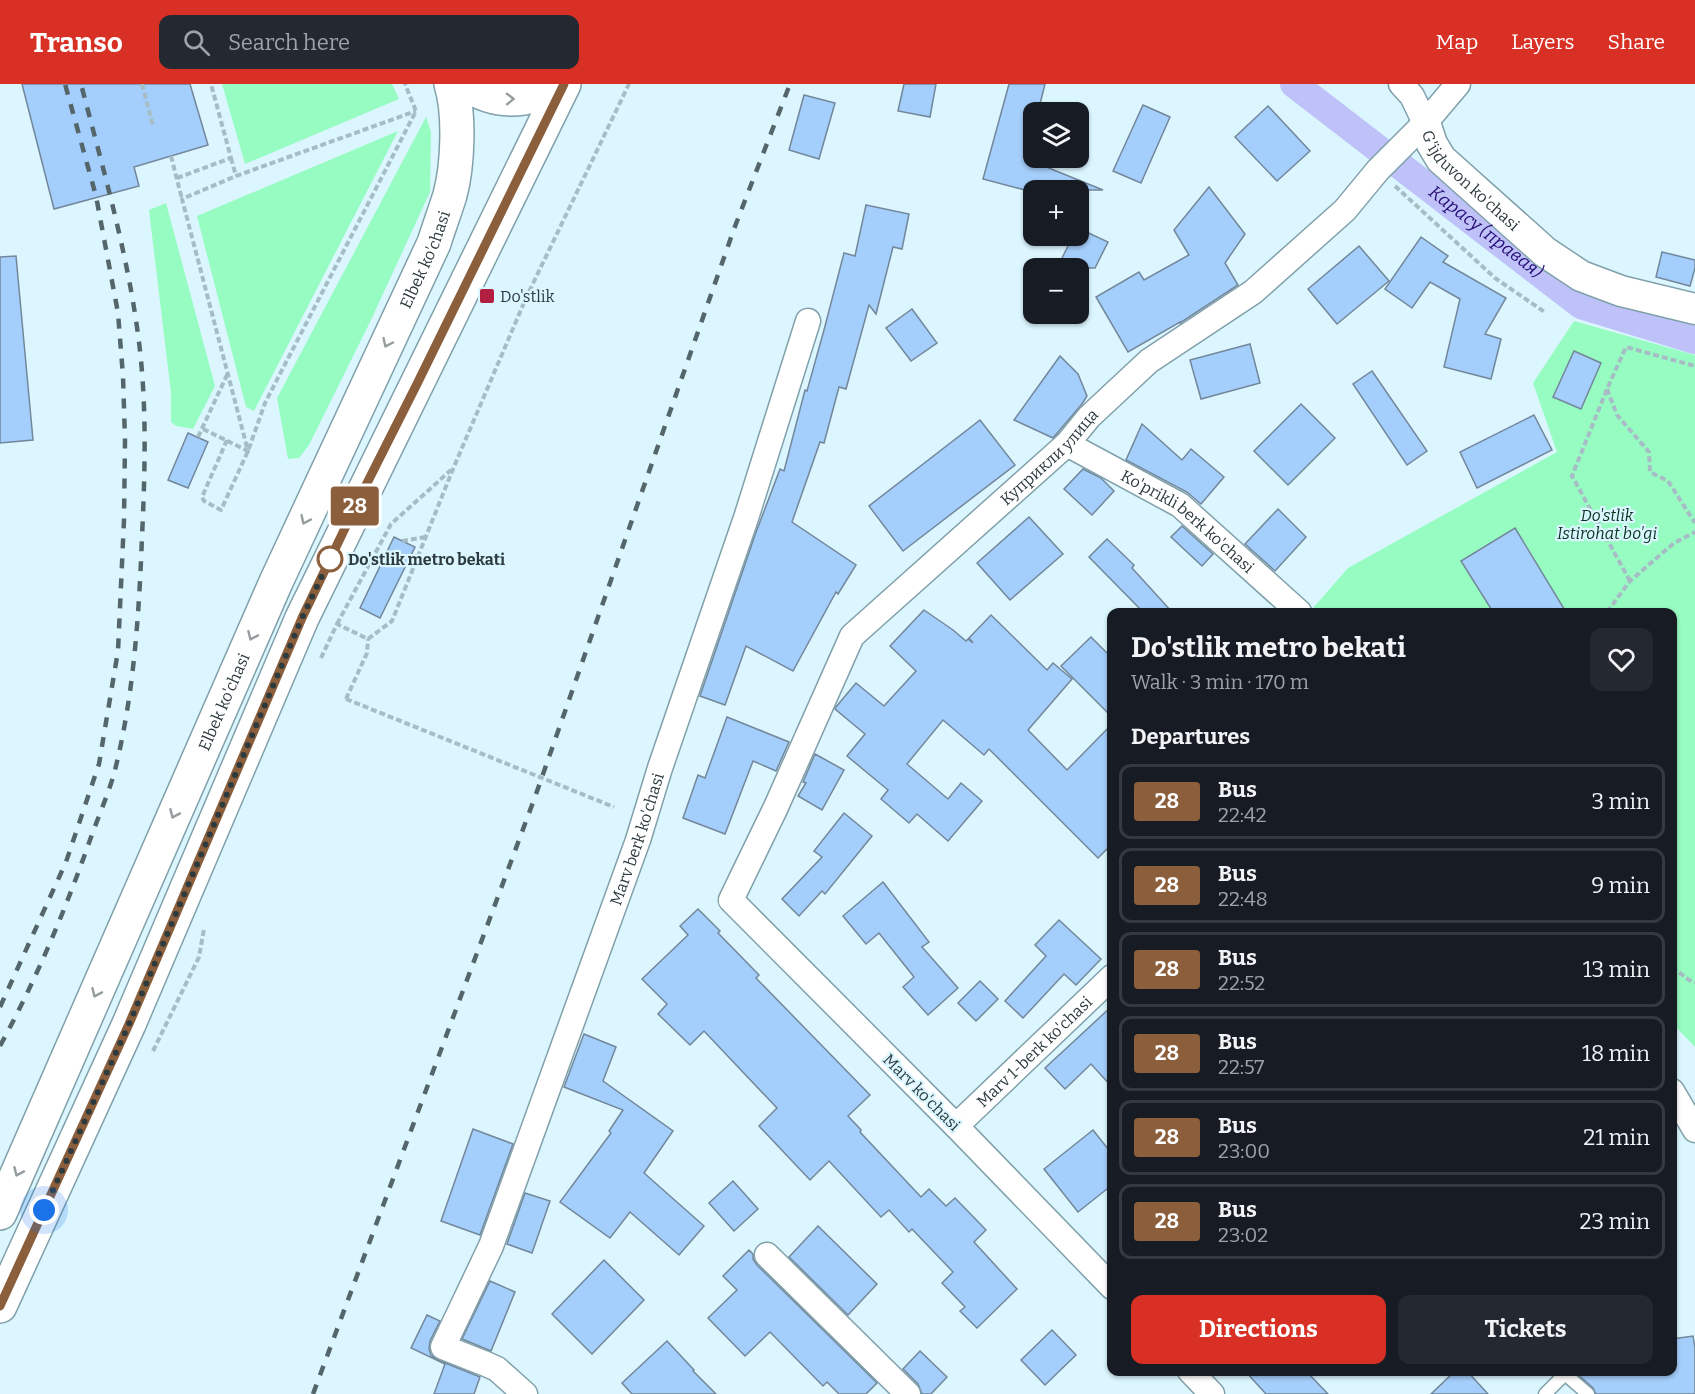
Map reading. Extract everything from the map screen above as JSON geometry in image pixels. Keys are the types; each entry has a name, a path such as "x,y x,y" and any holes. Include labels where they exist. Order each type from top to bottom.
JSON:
{"main road":[{"name":"Elbek ko'chasi","path":"0,1213 276,582 434,243 450,192 457,145 457,118 451,84"},
{"path":"465,84 487,96 500,99 538,94 555,84"},
{"path":"0,1306 129,1024 302,618 564,84"},
{"name":"Elbek ko'chasi","path":"423,97 443,129 450,192"}],"street":[{"name":"G'ijduvon ko'chasi","path":"1401,84 1412,96 1416,133 1432,144 1441,159 1545,252 1581,276 1621,291 1695,309"},
{"name":"Куприкли улица","path":"731,900 776,807 852,636 1067,444 1089,417 1149,361 1253,292 1345,210 1378,170 1416,133 1458,84"},
{"name":"Marv berk ko'chasi","path":"523,1394 497,1369 442,1347 491,1246 638,840 660,768 746,518 808,321"},
{"name":"Ko'prikli berk ko'chasi","path":"1067,444 1180,505 1295,608"},
{"name":"Marv ko'chasi","path":"731,900 1107,1282"},
{"name":"Marv 1-berk ko'chasi","path":"956,1126 1107,982"},
{"path":"1677,1099 1695,1130"},
{"path":"767,1255 908,1394"},
{"path":"1195,1376 1212,1394"}],"lane":[{"path":"1545,1394 1561,1376"},
{"path":"1567,1376 1588,1394"}],"path":[{"path":"142,84 153,126"},
{"path":"211,84 236,176"},
{"path":"405,84 423,97"},
{"path":"614,807 346,699 367,653 369,639 392,621 425,536 526,298 629,84"},
{"path":"182,199 423,97"},
{"path":"227,440 202,497 204,501 221,510 248,451 266,403 423,97"},
{"path":"171,156 248,451"},
{"path":"177,178 231,158"},
{"path":"1378,170 1495,278 1546,313"},
{"path":"1630,581 1572,476 1626,347 1695,366"},
{"path":"198,437 228,373"},
{"path":"1607,388 1617,415 1649,452 1650,472 1668,481 1695,523"},
{"path":"202,429 248,451"},
{"path":"318,664 391,524 453,469"},
{"path":"1610,608 1630,581 1674,543 1695,532"},
{"path":"402,541 425,536"},
{"path":"338,624 369,639"},
{"path":"150,1058 199,957 205,927"},
{"path":"1677,971 1695,982"}],"green space":[{"path":"222,84 392,84 399,99 245,164"},
{"path":"426,117 431,132 430,192 371,320 309,445 299,458 288,459 277,398"},
{"path":"398,131 254,411 246,407 197,216"},
{"path":"166,203 215,386 193,429 176,426 171,422 171,393 149,210"},
{"name":"Do'stlik Istirohat bo'gi","path":"1574,321 1695,355 1695,1047 1677,1028 1677,608 1313,608 1348,568 1557,452 1533,383"}],"building":[{"path":"22,84 190,84 208,145 134,167 139,186 54,209"},
{"path":"904,84 936,84 930,117 898,111"},
{"path":"1009,84 1045,84 1040,102 1023,102 1023,168 1049,168 1078,180 1023,180 1023,189 983,179"},
{"path":"804,95 835,103 819,159 789,150"},
{"path":"1143,105 1170,117 1141,183 1113,171"},
{"path":"1268,106 1310,151 1277,181 1235,137"},
{"path":"1089,184 1103,190 1089,190"},
{"path":"1209,187 1245,234 1225,263 1238,285 1180,323 1128,352 1096,297 1139,272 1144,280 1189,255 1174,230"},
{"path":"866,205 909,214 902,249 893,247 876,314 869,305 846,389 839,387 824,443 820,442 792,522 856,565 838,594 836,592 793,671 746,646 725,705 700,696 755,535 780,469 784,471 844,253 855,256"},
{"path":"1089,233 1108,242 1095,268 1089,268 1089,258 1062,258 1068,246 1089,246"},
{"path":"1421,237 1448,256 1443,262 1506,298 1485,334 1501,339 1491,379 1444,367 1460,299 1430,282 1412,308 1385,289"},
{"path":"1359,246 1389,281 1337,324 1308,289"},
{"path":"1662,252 1695,260 1690,286 1656,277"},
{"path":"16,256 33,440 0,443 0,257"},
{"path":"912,309 937,343 911,361 886,328"},
{"path":"1250,344 1260,383 1201,399 1190,360"},
{"path":"1574,351 1601,363 1581,409 1553,397"},
{"path":"1060,356 1078,374 1087,396 1053,438 1014,420"},
{"path":"1372,371 1427,451 1407,465 1353,384"},
{"path":"1301,404 1335,438 1288,485 1254,451"},
{"path":"1534,415 1552,450 1477,488 1460,452"},
{"path":"980,420 1015,465 903,551 869,506"},
{"path":"1142,424 1182,460 1191,449 1224,477 1201,504 1187,492 1126,460"},
{"path":"188,433 208,442 188,488 168,480"},
{"path":"1083,469 1101,478 1114,491 1092,515 1064,489"},
{"path":"1278,509 1306,537 1275,571 1245,544"},
{"path":"1029,517 1063,554 1010,600 977,563"},
{"path":"1182,526 1213,554 1202,566 1171,537"},
{"path":"1515,528 1564,608 1490,608 1461,561"},
{"path":"394,537 415,547 380,618 360,608"},
{"path":"1107,539 1134,565 1132,568 1168,608 1139,608 1089,557"},
{"path":"924,610 966,641 968,639 973,643 969,638 991,615 1047,670 1053,663 1072,679 1028,730 1067,770 1107,729 1107,849 1098,858 989,749 984,755 943,720 907,764 948,799 961,783 982,801 948,841 917,814 909,823 881,799 888,790 847,756 865,734 835,709 856,683 884,706 916,671 890,646"},
{"path":"1091,637 1107,653 1107,712 1061,666"},
{"path":"727,717 789,742 776,771 753,761 725,834 683,818 698,775 705,778"},
{"path":"815,754 844,770 822,810 798,796 806,783 803,782"},
{"path":"844,813 872,836 825,894 822,891 799,916 782,899 822,857 814,851"},
{"path":"883,882 929,942 922,947 958,988 928,1015 903,987 914,977 879,933 866,944 843,916"},
{"path":"698,909 759,975 756,978 870,1095 848,1116 861,1130 860,1132 921,1197 929,1189 946,1206 955,1198 986,1230 974,1242 1017,1289 977,1328 960,1311 965,1307 942,1283 953,1272 912,1229 909,1232 889,1210 881,1217 829,1161 810,1180 759,1126 777,1108 704,1031 690,1045 658,1014 667,1004 642,979 688,935 680,926"},
{"path":"1059,920 1101,959 1076,985 1064,974 1023,1018 1005,1001 1046,956 1035,945"},
{"path":"980,981 998,999 976,1021 958,1003"},
{"path":"1107,1011 1107,1082 1091,1064 1065,1089 1045,1068"},
{"path":"584,1034 616,1047 603,1081 673,1131 644,1173 704,1226 679,1255 630,1212 610,1238 560,1202 611,1133 609,1131 623,1110 564,1087"},
{"path":"473,1129 513,1144 480,1235 441,1221"},
{"path":"1093,1130 1107,1148 1107,1189 1078,1212 1044,1169"},
{"path":"733,1181 758,1209 734,1231 709,1203"},
{"path":"525,1193 550,1201 532,1253 507,1244"},
{"path":"818,1226 877,1284 848,1315 789,1257"},
{"path":"749,1250 757,1265 877,1383 866,1394 839,1394 827,1382 823,1386 770,1332 745,1356 708,1318 737,1290 723,1276"},
{"path":"604,1260 644,1300 592,1354 552,1314"},
{"path":"490,1281 515,1292 491,1351 462,1339"},
{"path":"427,1315 440,1321 430,1341 431,1355 480,1377 474,1394 434,1394 445,1364 411,1348"},
{"path":"1052,1330 1076,1355 1045,1385 1021,1360"},
{"path":"1693,1336 1695,1394 1596,1394 1593,1388 1580,1376 1677,1376 1677,1338"},
{"path":"667,1341 716,1394 632,1394 622,1383"},
{"path":"920,1351 947,1377 931,1394 922,1394 918,1384 903,1369"},
{"path":"1250,1376 1311,1376 1328,1394 1266,1394"},
{"path":"1450,1376 1472,1376 1488,1394 1431,1394"}],"waterway":[{"name":"Карасу (правая)","path":"1294,84 1581,305 1695,340"}],"railway":[{"path":"0,1007 66,862 99,764 118,651 125,440 118,313 96,196 65,84"},
{"path":"0,1046 38,971 113,779 127,712 137,625 144,464 142,366 122,244 81,84"},
{"path":"313,1394 535,797 734,229 790,84"}],"bus line":[{"name":"28","path":"0,1306 129,1024 302,618 564,84"}],"place":[{"name":"Do'stlik","path":"487,296"},
{"name":"Do'stlik metro bekati","path":"330,559"}],"route":[{"path":"44,1210 129,1024 302,618 330,559"}]}
